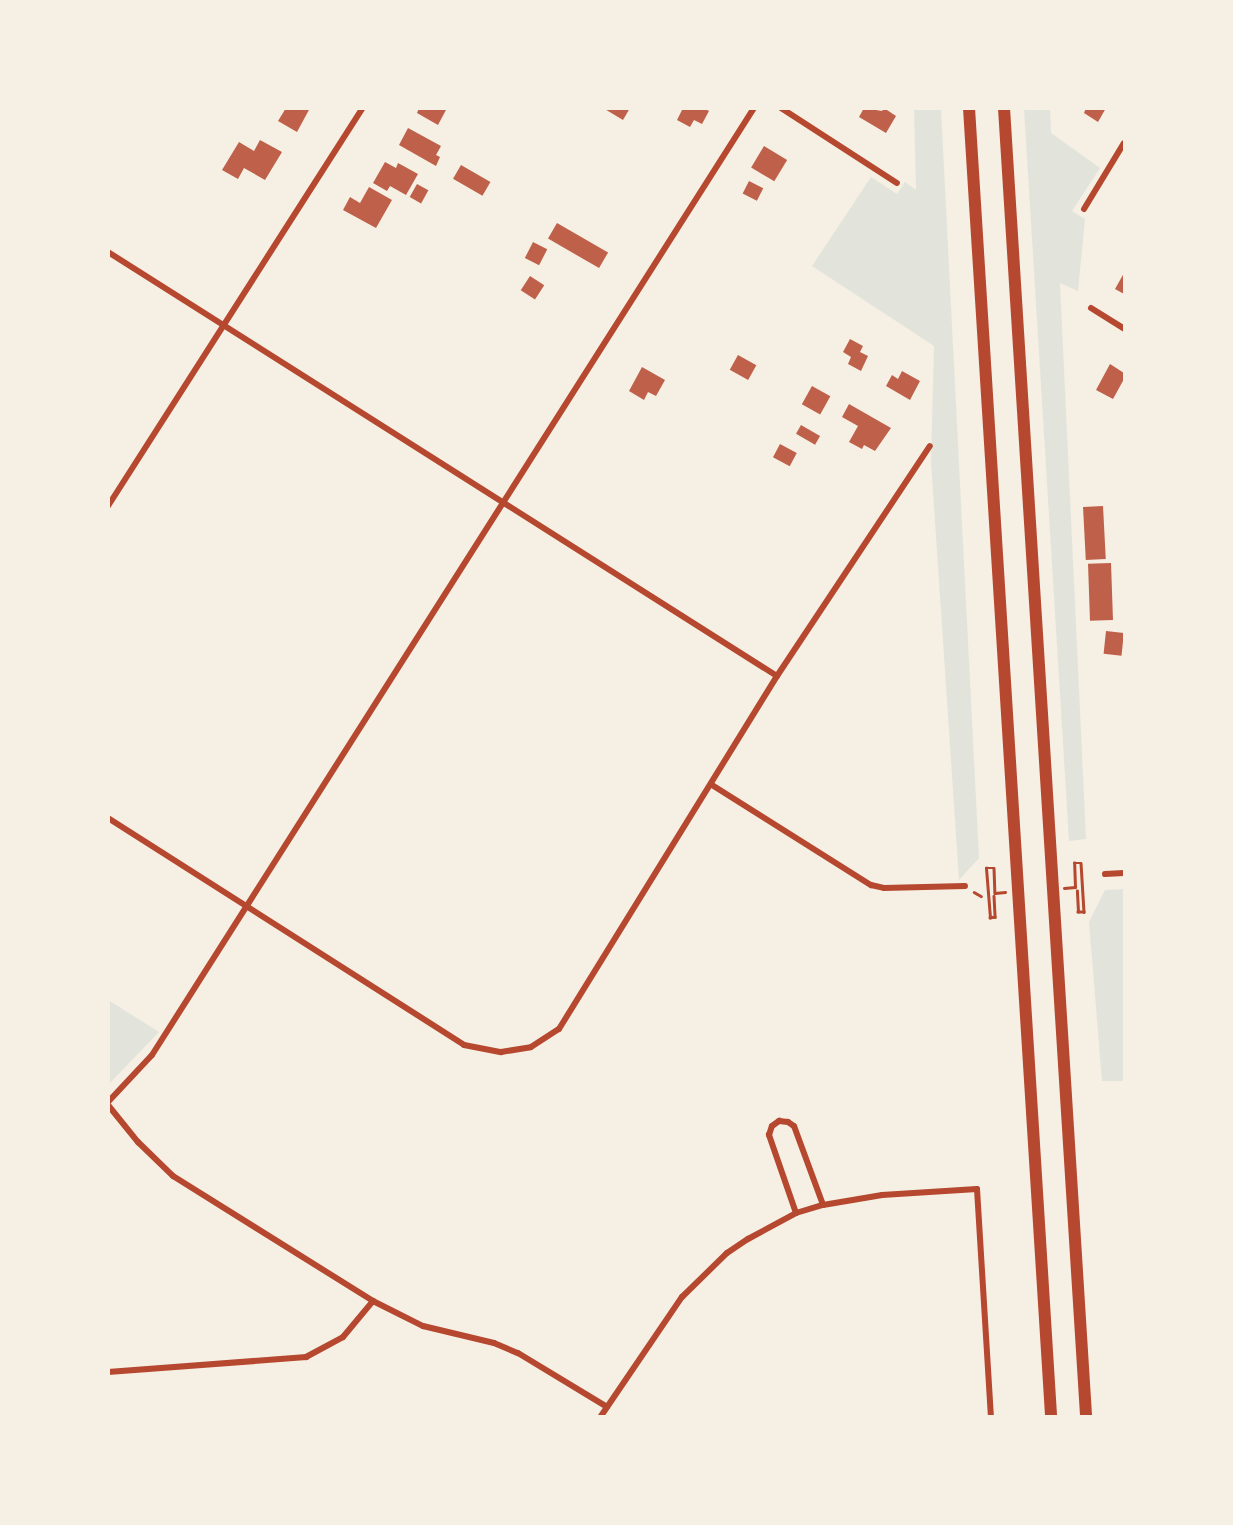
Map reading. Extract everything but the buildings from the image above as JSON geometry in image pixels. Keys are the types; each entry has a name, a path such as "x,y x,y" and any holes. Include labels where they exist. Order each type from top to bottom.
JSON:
{"highway":[{"path":"969,108 1051,1416"},
{"path":"1004,108 1086,1416"}],"street":[{"path":"108,506 363,108"},
{"path":"607,1407 518,1353 494,1343 422,1326 373,1301 173,1176 138,1142 108,1103 152,1055 754,108"},
{"path":"781,108 897,183"},
{"path":"1084,209 1125,143"},
{"path":"108,252 777,677"},
{"path":"1091,307 1125,329"},
{"path":"108,818 464,1045 501,1052 531,1047 559,1029 777,677 930,446"},
{"path":"712,785 872,885 884,888 965,886"},
{"path":"1105,874 1125,873"},
{"path":"796,1213 769,1135 772,1126 779,1121 794,1126 823,1205"},
{"path":"601,1416 664,1322 701,1276 748,1239 796,1213 823,1205 882,1195 976,1189 990,1416"},
{"path":"108,1372 306,1357 343,1337 373,1301"}],"path":[{"path":"1074,863 1081,863 1084,912 1078,912 1076,889 1074,863"},
{"path":"994,868 994,894 995,917 990,918 986,869 994,868"},
{"path":"1062,888 1076,889"},
{"path":"994,894 1008,892"}],"shaded area":[{"path":"914,109 941,109 979,858 959,880 931,462 934,346 812,266 871,177 897,194 905,182 916,190"},
{"path":"1024,109 1050,109 1051,133 1100,168 1072,211 1085,219 1078,291 1060,283 1086,839 1069,841"},
{"path":"1124,889 1124,1081 1102,1081 1089,922 1105,890"},
{"path":"108,1000 159,1032 109,1084 108,1084"}]}
